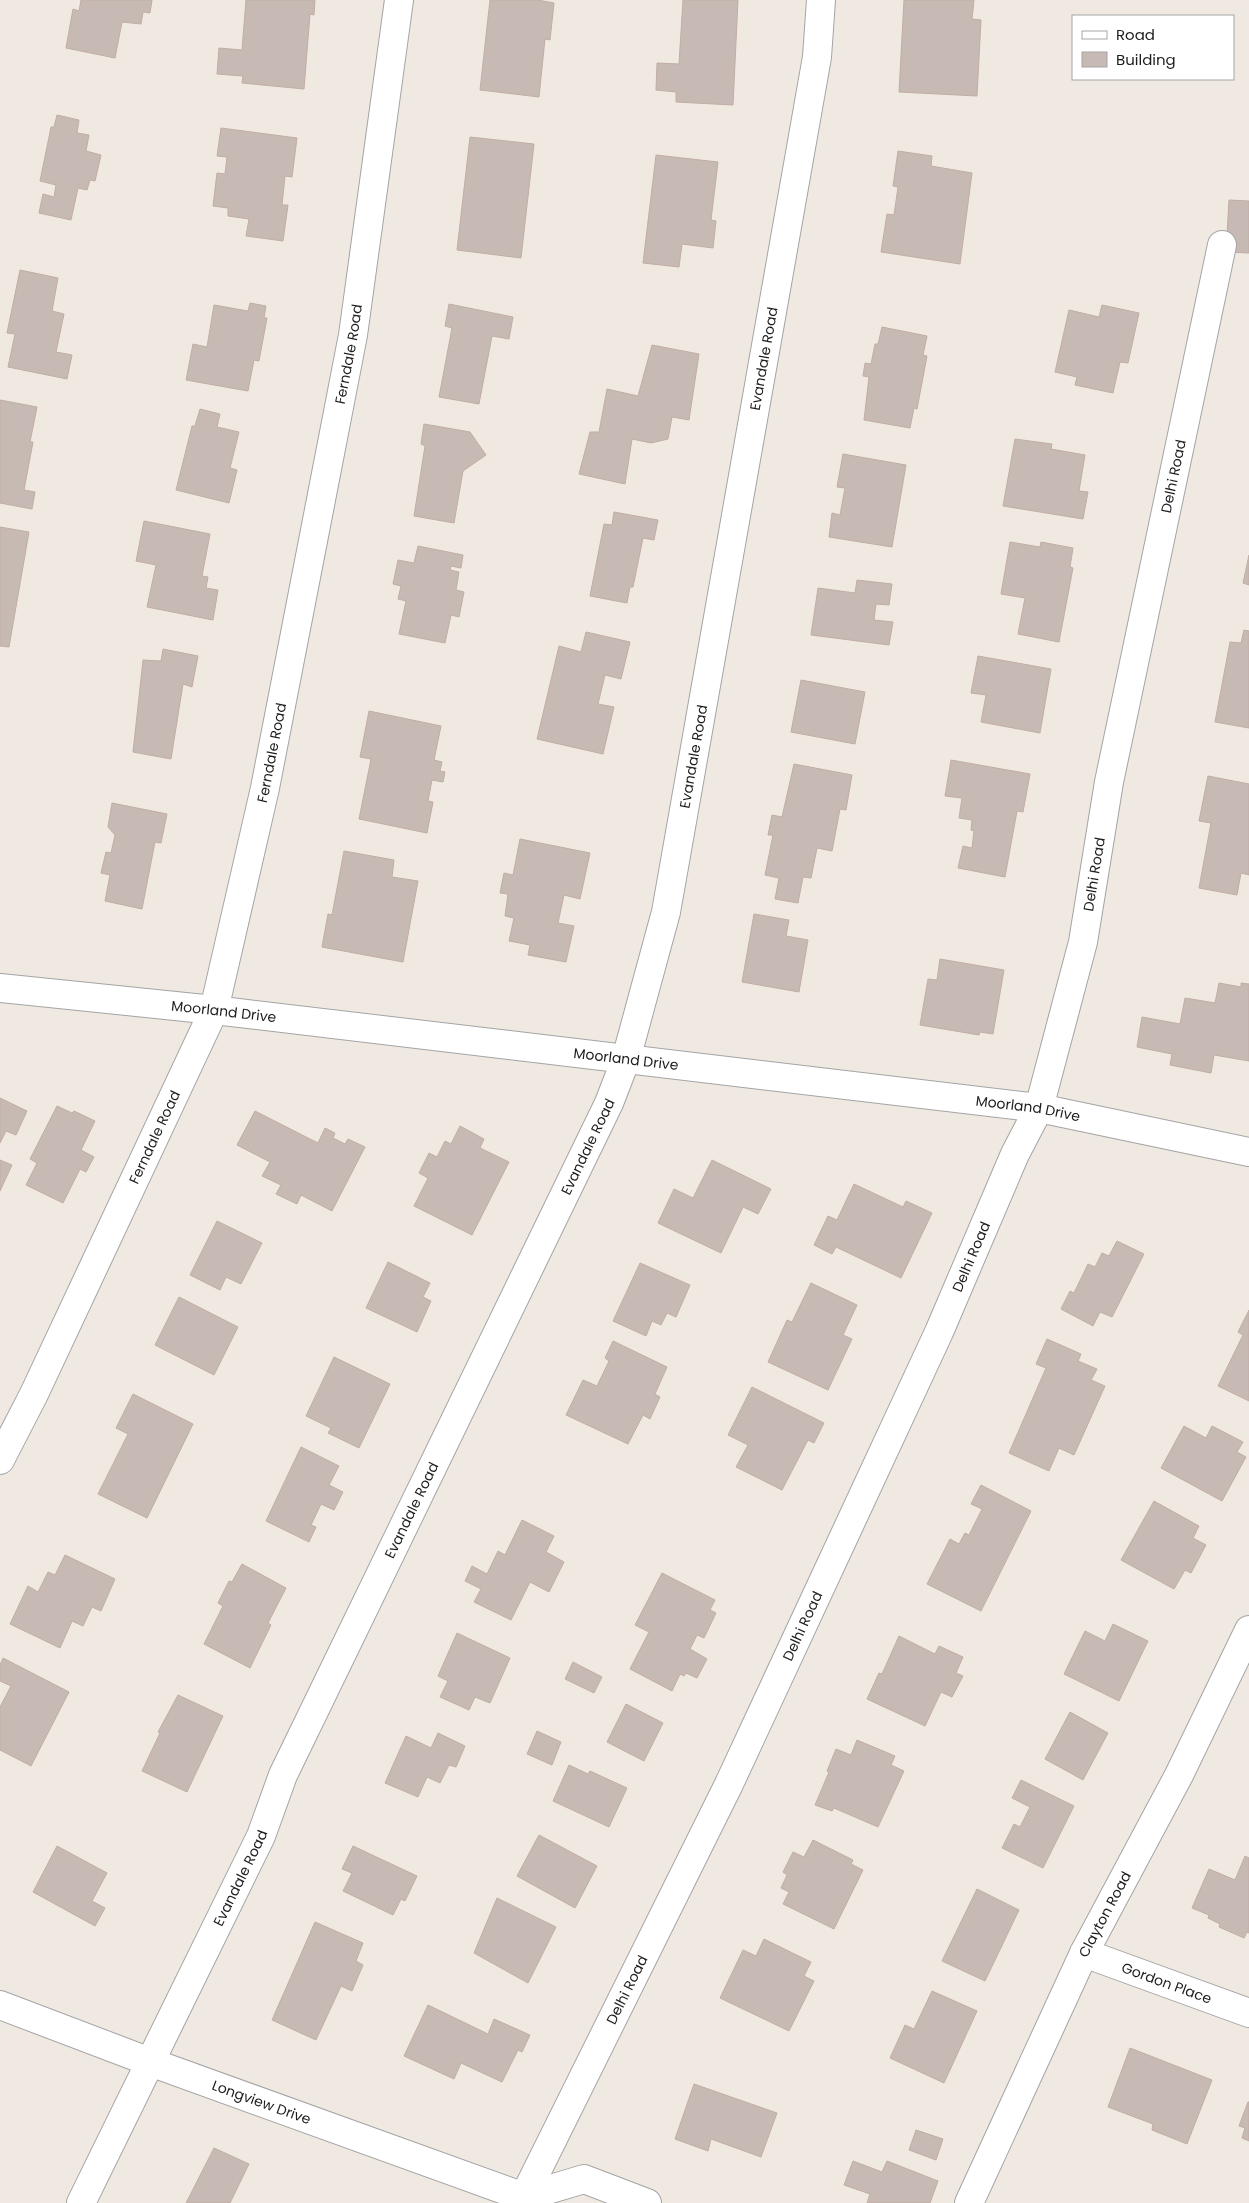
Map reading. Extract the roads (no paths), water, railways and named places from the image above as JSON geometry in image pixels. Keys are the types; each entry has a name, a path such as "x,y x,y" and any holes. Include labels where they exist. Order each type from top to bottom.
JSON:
{"street":[{"name":"Ferndale Road","path":"0,1460 34,1394 214,1010 265,788 353,335 399,0"},
{"name":"Evandale Road","path":"81,2203 261,1836 283,1775 609,1103 626,1059 666,912 817,57 821,0"},
{"name":"Delhi Road","path":"524,2201 730,1784 939,1332 1015,1154 1039,1108 1083,942 1109,782 1222,245"},
{"name":"Moorland Drive","path":"0,988 214,1010 1039,1108 1249,1152"},
{"name":"Clayton Road","path":"969,2203 1084,1953 1179,1775 1249,1630"},
{"name":"Gordon Place","path":"1084,1953 1249,2013"},
{"name":"Longview Drive","path":"0,2004 150,2062 524,2201"},
{"path":"524,2201 584,2179 647,2203"}]}
